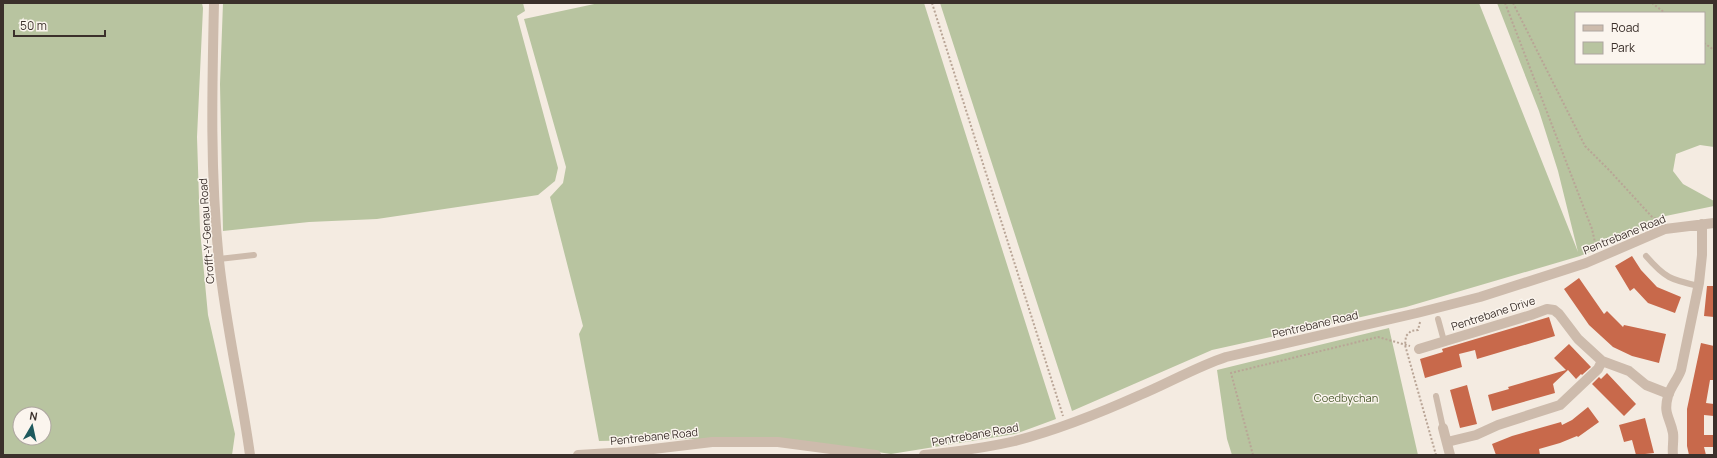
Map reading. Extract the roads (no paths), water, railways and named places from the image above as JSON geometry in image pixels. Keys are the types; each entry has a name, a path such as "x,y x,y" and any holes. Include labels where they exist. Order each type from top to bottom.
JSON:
{"street":[{"name":"Crofft-Y-Genau Road","path":"214,3 213,154 219,259 225,306 250,455"},
{"name":"Pentrebane Road","path":"924,455 1002,443 1034,435 1066,425 1141,395 1201,366 1226,357 1480,297 1598,258 1661,230 1714,223"},
{"path":"1673,455 1673,431 1666,413 1669,394 1681,370 1699,286 1702,255 1702,224"},
{"name":"Pentrebane Drive","path":"1419,349 1547,309 1554,310 1559,314 1578,339 1602,361 1630,371 1646,385 1669,394"},
{"path":"1447,442 1476,435 1498,425 1560,405 1598,369 1602,361"},
{"path":"1443,428 1450,455"},
{"name":"Pentrebane Road","path":"578,455 628,452 712,442 791,443 876,455"}],"lane":[{"path":"219,259 254,255"},
{"path":"1646,256 1660,272 1677,281 1699,286"},
{"path":"1438,319 1444,341"},
{"path":"1436,396 1443,428"}],"park label":[{"name":"Coedbychan","path":"1346,397"}]}
